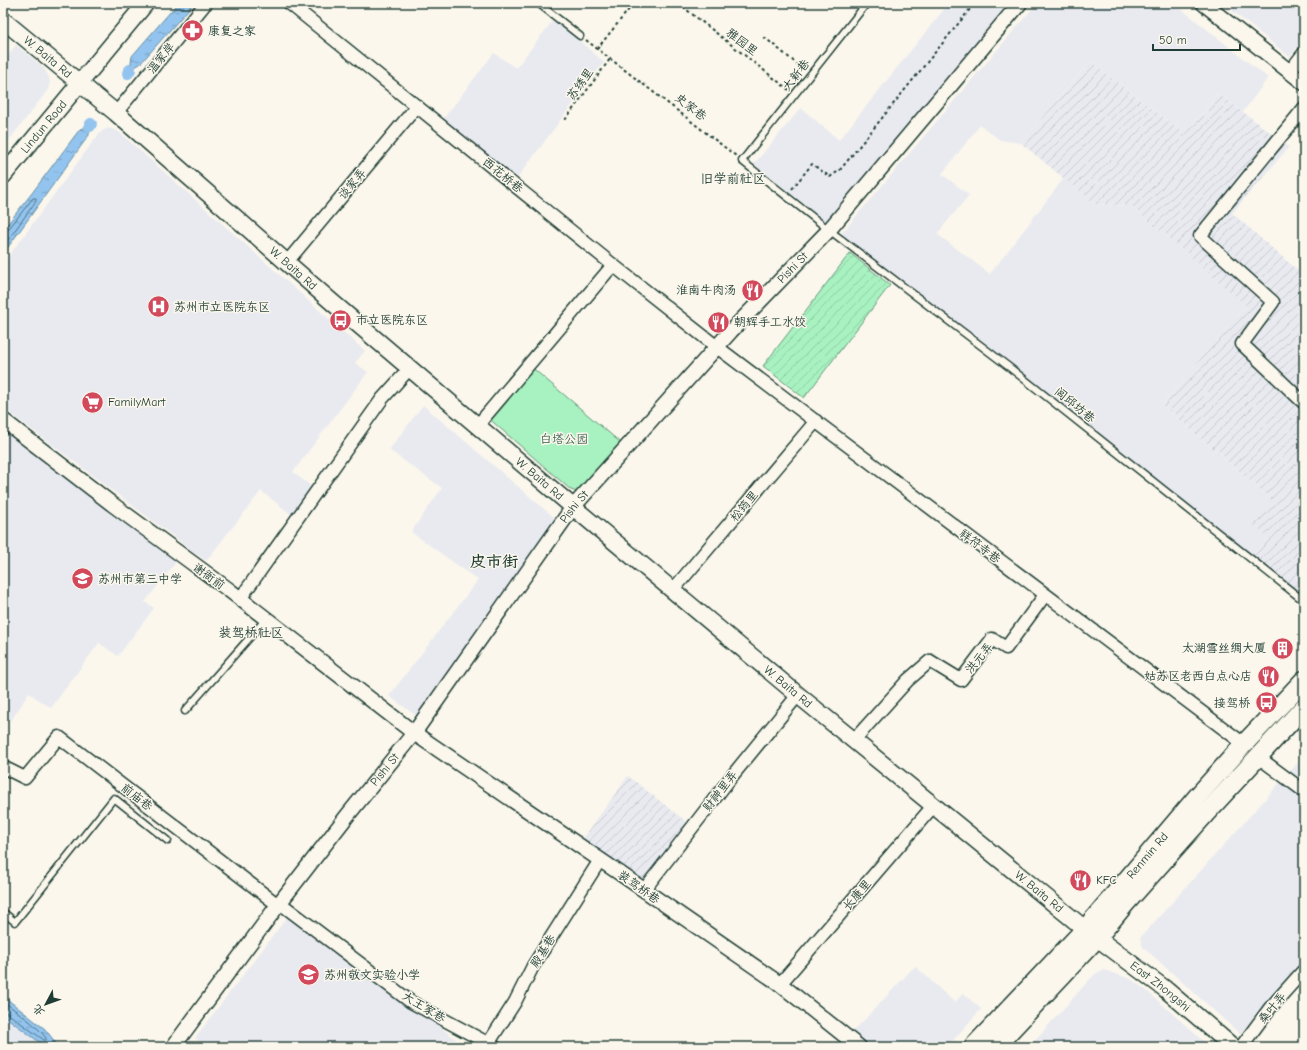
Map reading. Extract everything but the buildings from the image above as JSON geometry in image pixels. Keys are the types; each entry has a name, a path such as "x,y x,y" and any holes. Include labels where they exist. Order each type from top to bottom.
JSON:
{"main road":[{"name":"Lindun Road","path":"3,176 146,3"},
{"name":"W. Baita Rd","path":"3,20 116,113 573,508 798,695 1091,933"},
{"name":"Renmin Rd","path":"995,1047 1091,933 1196,798 1304,680"},
{"name":"Renmin Rd","path":"973,1047 1091,933 1125,904 1304,707"},
{"name":"East Zhongshi","path":"1091,933 1164,988 1233,1047"}],"street":[{"name":"温家岸","path":"116,113 206,3"},
{"name":"西花桥巷","path":"289,3 613,265 717,347"},
{"path":"1203,3 1304,83"},
{"name":"Pishi St","path":"173,1047 279,904 414,733 573,508 717,347 829,230 1016,6"},
{"path":"1290,71 1304,53"},
{"name":"谈家弄","path":"287,262 417,106"},
{"path":"1304,108 1200,236 1273,302 1242,344 1304,403"},
{"path":"477,426 613,265"},
{"name":"祥符寺巷","path":"717,347 1244,744"},
{"path":"240,599 382,398 410,368"},
{"name":"谢衙前","path":"3,420 414,733"},
{"name":"松筠里","path":"673,590 816,421"},
{"name":"洪元弄","path":"854,740 908,680 930,661 961,680 992,639 1006,648 1045,594"},
{"name":"财神里弄","path":"644,890 732,776 798,695"},
{"name":"装驾桥巷","path":"414,733 780,984 859,1047"},
{"name":"前庙巷","path":"3,769 5,768 25,778 59,737 279,904"},
{"path":"1258,757 1304,791"},
{"name":"长康里","path":"780,984 934,805"},
{"name":"殿基巷","path":"490,1046 533,966 600,860"},
{"name":"大王家巷","path":"279,904 411,1002 490,1046"},
{"name":"桑叶弄","path":"1241,1047 1270,1008 1304,970"}],"lane":[{"path":"538,3 580,36"},
{"name":"大新巷","path":"742,161 867,3"},
{"path":"742,161 829,230"},
{"name":"闾邱坊巷","path":"829,230 1009,367 1304,601"},
{"path":"185,711 266,620"},
{"path":"3,912 15,922 114,798 168,841"}],"path":[{"path":"598,49 634,3"},
{"name":"雅园里","path":"678,3 794,94"},
{"path":"786,196 812,164 830,178 840,170 975,3"},
{"name":"史家巷","path":"580,36 742,161"},
{"path":"764,37 810,75"},
{"name":"苏绣里","path":"565,120 610,59"}],"shaded area":[{"path":"949,3 1009,3 827,223 754,164 801,108 839,140"},
{"path":"1037,3 1174,3 1268,78 1243,112 1218,93 1185,134 1090,61 1021,143 1000,140 980,125 942,174 969,195 937,234 990,274 1064,178 1095,204 1131,206 1247,305 1162,405 1271,499 1268,537 1253,556 1015,367 841,234"},
{"path":"1222,3 1304,3 1304,39 1290,57"},
{"path":"554,19 604,62 515,181 441,122 494,53 516,68"},
{"path":"16,45 42,66 49,77 50,83 47,91 3,148 3,62"},
{"path":"1090,61 1185,134 1218,93 1289,147 1232,213 1304,276 1304,595 1253,556 1268,537 1251,523 1271,499 1162,405 1246,305 1131,206 1095,204 1021,143"},
{"name":"苏州市立医院东区","path":"108,128 118,131 365,351 355,363 368,372 293,472 317,491 296,518 261,491 206,561 3,408 3,264 95,139 102,131"},
{"path":"423,405 557,520 418,717 389,696 478,580 411,532 442,488 389,450"},
{"name":"苏州市第三中学","path":"3,425 180,557 145,602 154,608 118,656 99,643 51,708 29,693 11,721 3,716"},
{"path":"1304,756 1304,963 1240,1034 1143,947 1140,938"},
{"path":"628,776 688,823 643,882 582,840"},
{"name":"苏州敬文实验小学","path":"291,912 466,1047 207,1047 195,1038"},
{"path":"915,966 955,1003 963,993 981,1009 947,1047 862,1047 851,1034"},
{"path":"1104,970 1131,979 1147,991 1210,1047 1029,1047 1091,978 1098,972"},
{"path":"3,1015 46,1047 16,1047 3,1038"}],"green space":[{"path":"850,253 890,285 804,398 763,366"},
{"name":"白塔公园","path":"529,365 621,443 577,492 571,490 486,416"}],"water":[{"path":"178,3 194,3 140,64 130,70 132,56"},
{"path":"90,126 89,135 3,254 3,230 80,129"},
{"path":"3,996 45,1029 59,1047 46,1047 3,1015"}],"place":[{"name":"康复之家","path":"193,31"},
{"name":"淮南牛肉汤","path":"752,290"},
{"name":"苏州市立医院东区","path":"159,307"},
{"name":"市立医院东区","path":"341,320"},
{"name":"朝辉手工水饺","path":"719,322"},
{"name":"FamilyMart","path":"92,402"},
{"name":"苏州市第三中学","path":"83,579"},
{"name":"太湖雪丝绸大厦","path":"1282,648"},
{"name":"姑苏区老西白点心店","path":"1268,676"},
{"name":"接驾桥","path":"1266,703"},
{"name":"KFC","path":"1080,880"},
{"name":"苏州敬文实验小学","path":"308,975"}],"district":[{"name":"旧学前社区","path":"733,178"},
{"name":"皮市街","path":"494,561"},
{"name":"装驾桥社区","path":"251,632"}]}
